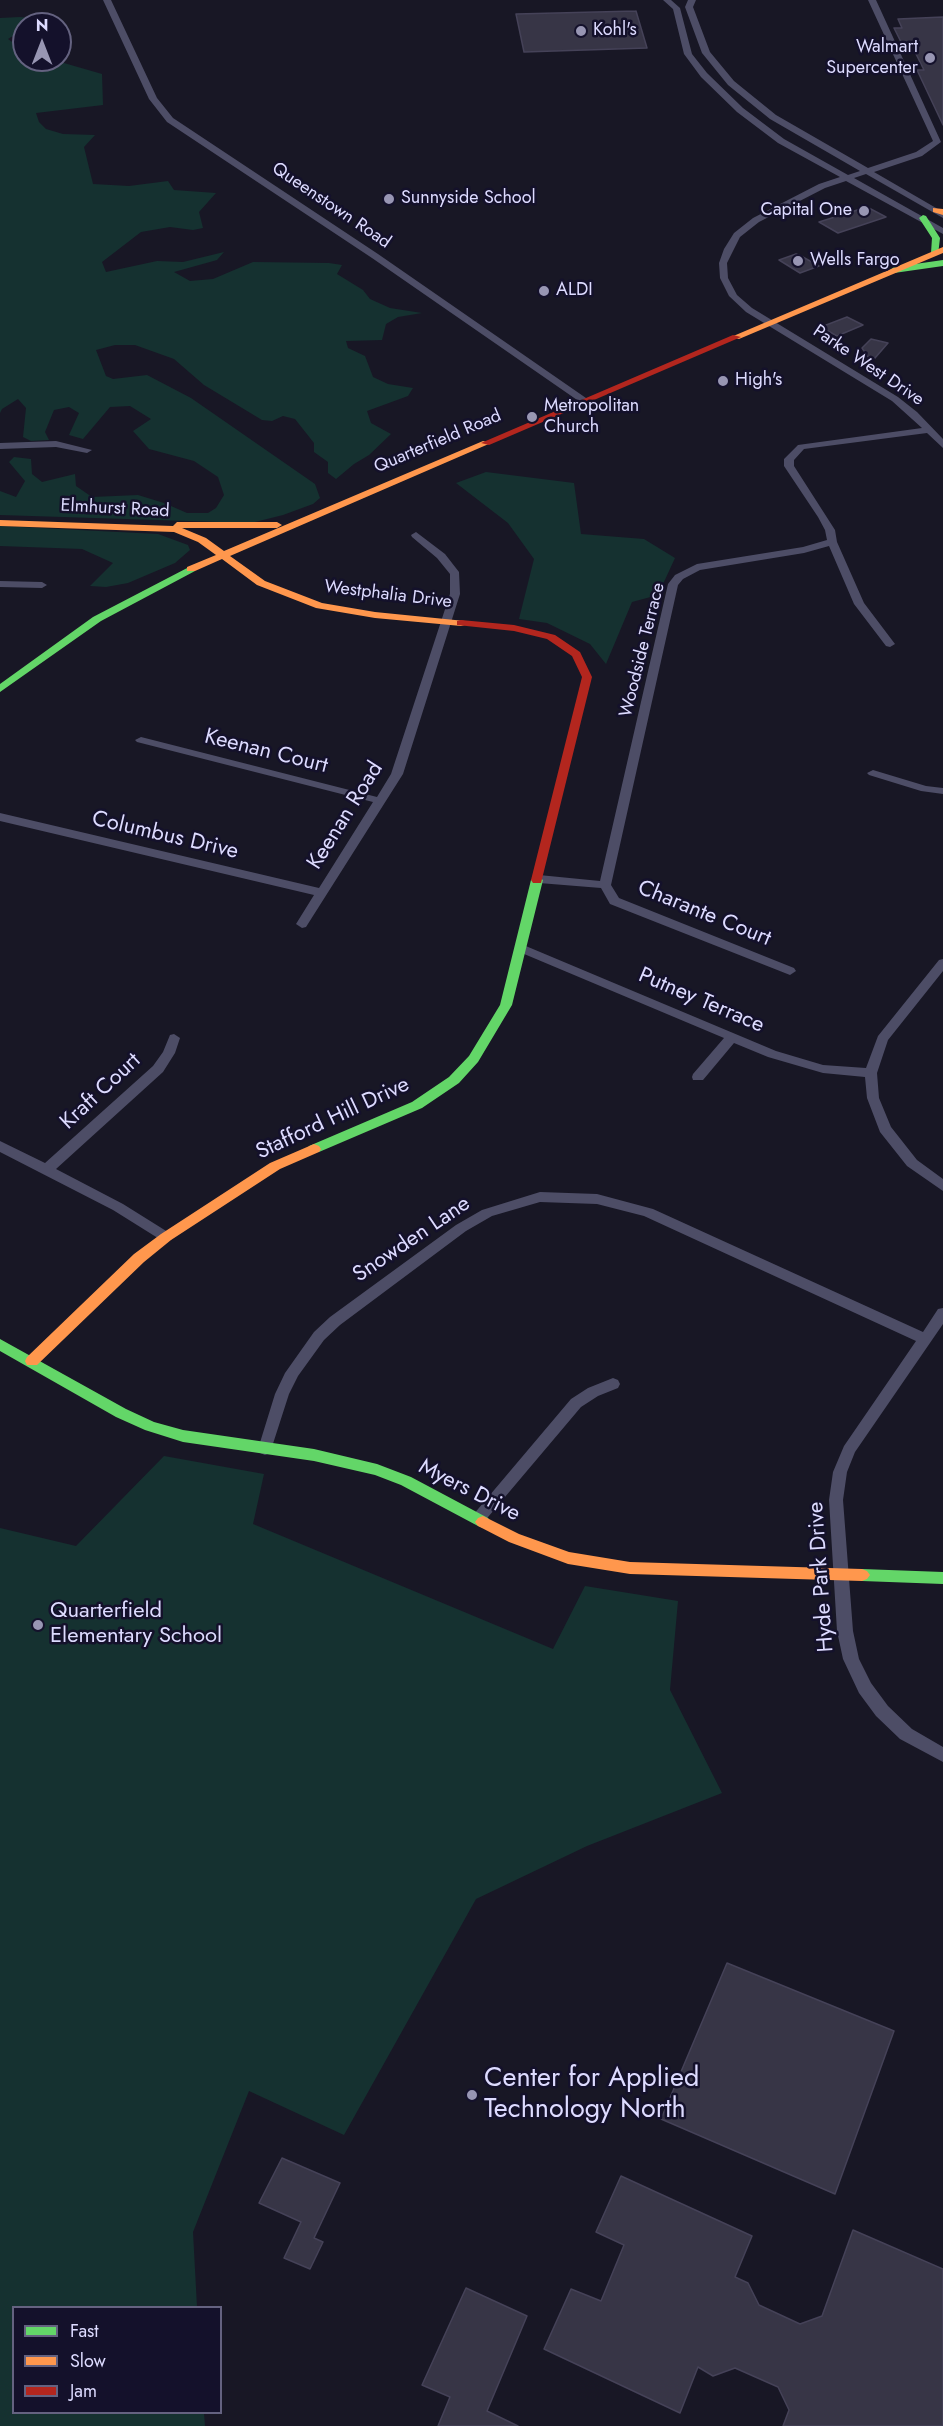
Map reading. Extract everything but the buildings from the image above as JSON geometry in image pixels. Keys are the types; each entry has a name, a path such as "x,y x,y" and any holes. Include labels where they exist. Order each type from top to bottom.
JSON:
{"main road":[{"path":"923,218 936,238 940,255"},
{"name":"Quarterfield Road","path":"0,690 97,619 157,585 222,554 894,270 940,255"},
{"name":"Elmhurst Road","path":"0,523 160,527 190,534 222,554"},
{"path":"141,526 292,524"},
{"name":"Westphalia Drive","path":"222,554 261,583 320,606 356,613 514,628 534,631 561,642"},
{"name":"Stafford Hill Drive","path":"32,1361 139,1258 166,1237 275,1166 301,1153 397,1116 437,1093 454,1080 493,1031 506,1005 587,685 582,661 561,642"},
{"name":"Myers Drive","path":"0,1344 121,1413 150,1426 183,1436 326,1457 377,1470 406,1481 540,1549 602,1565 943,1578"}],"street":[{"name":"Queenstown Road","path":"107,0 153,99 170,120 323,221 583,400"},
{"path":"667,0 676,8 688,54 704,75 740,110 781,141 943,231"},
{"path":"692,0 689,7 706,53 731,83 773,117 941,212"},
{"name":"Parke West Drive","path":"872,0 937,142 919,153 845,177 784,203 756,220 737,235 728,249 723,263 724,278 733,296 749,310 895,399 943,445"},
{"path":"890,644 869,622 859,604 832,542 830,530 789,466 789,459 801,447 929,430"},
{"path":"0,446 56,444 87,450"},
{"name":"Keenan Road","path":"302,924 381,801 405,756 447,622 455,594 455,574 441,555 416,535"},
{"name":"Woodside Terrace","path":"605,885 673,584 679,577 697,567 804,550 832,542"},
{"path":"0,584 42,585"},
{"name":"Keenan Court","path":"141,740 381,801"},
{"path":"873,773 925,789 943,791"},
{"name":"Columbus Drive","path":"0,817 322,893"},
{"name":"Charante Court","path":"539,879 605,885 614,901 790,971"},
{"name":"Putney Terrace","path":"521,948 797,1062 823,1069 871,1073"},
{"path":"943,963 882,1039 871,1073 873,1098 885,1129 912,1163 943,1186"},
{"path":"698,1077 732,1037"},
{"name":"Kraft Court","path":"46,1170 158,1069 169,1053 174,1038"},
{"path":"0,1146 118,1206 166,1237"},
{"name":"Snowden Lane","path":"265,1449 282,1394 292,1373 319,1336 335,1321 461,1228 487,1214 540,1197 597,1198 648,1212 924,1339"},
{"name":"Hyde Park Drive","path":"943,1313 849,1450 840,1472 836,1500 845,1631 851,1659 865,1688 882,1711 906,1734 943,1755"},
{"path":"478,1519 576,1403 593,1392 613,1384"}],"green space":[{"path":"12,17 12,36 8,39 12,42 12,72 72,72 72,65 102,74 103,105 36,113 39,122 46,129 63,134 95,135 84,147 93,184 129,186 168,181 174,190 216,193 199,212 203,228 193,230 170,227 141,232 102,262 106,272 157,261 183,262 224,252 217,260 174,272 190,281 213,279 253,262 329,263 342,265 337,274 363,290 370,299 390,308 422,313 398,317 386,324 382,340 346,341 348,348 365,356 373,377 388,384 413,388 408,396 367,411 371,423 391,434 369,455 336,479 328,473 328,462 314,452 314,443 295,419 283,416 272,421 262,420 204,385 174,359 135,345 115,345 96,350 106,376 113,379 147,375 191,398 315,484 320,498 313,504 251,523 0,515 0,491 16,497 25,481 9,462 14,457 31,459 32,474 42,482 75,474 76,486 92,497 138,495 187,513 208,513 216,508 224,495 218,477 194,461 149,449 133,431 151,419 130,406 110,407 83,439 69,435 79,413 69,407 54,410 45,432 49,440 31,441 23,437 26,408 18,399 2,409 0,413 0,18"},
{"path":"486,472 574,483 581,534 644,539 675,558 658,595 632,602 606,664 590,644 547,623 519,619 534,559 508,523 456,483"},
{"path":"0,526 158,534 188,545 190,550 175,563 128,583 106,587 90,586 113,563 82,549 0,546"},
{"path":"164,1456 264,1474 253,1524 553,1649 585,1586 678,1601 670,1690 722,1793 587,1846 476,1899 344,2135 249,2091 193,2232 197,2306 12,2306 12,2414 204,2414 205,2426 0,2426 0,1528 76,1546"}],"traffic: fast":[{"path":"923,218 936,238 935,253"},
{"path":"894,270 943,263"},
{"path":"0,689 97,619 191,569"},
{"path":"314,1149 417,1105 454,1080 474,1059 506,1005 537,880"},
{"path":"0,1344 121,1413 150,1426 183,1436 314,1455 377,1470 406,1481 483,1522"},
{"path":"862,1575 943,1578"}],"traffic: slow":[{"path":"936,210 943,212"},
{"path":"736,337 943,250"},
{"path":"191,569 486,443"},
{"path":"0,523 176,529 202,540 261,583 320,606 375,615 461,623"},
{"path":"177,525 277,525"},
{"path":"32,1361 139,1258 166,1237 275,1166 314,1149"},
{"path":"483,1522 514,1538 568,1558 630,1568 862,1575"}],"traffic: jam":[{"path":"486,443 736,337"},
{"path":"461,623 514,628 551,637 576,654 587,677 537,880"}],"place":[{"name":"Kohl's","path":"581,31"},
{"name":"Walmart Supercenter","path":"930,58"},
{"name":"Sunnyside School","path":"389,199"},
{"name":"Capital One","path":"864,211"},
{"name":"Wells Fargo","path":"798,261"},
{"name":"ALDI","path":"544,291"},
{"name":"High's","path":"723,381"},
{"name":"Metropolitan Church","path":"532,417"},
{"name":"Quarterfield Elementary School","path":"38,1625"},
{"name":"Center for Applied Technology North","path":"472,2095"}]}
